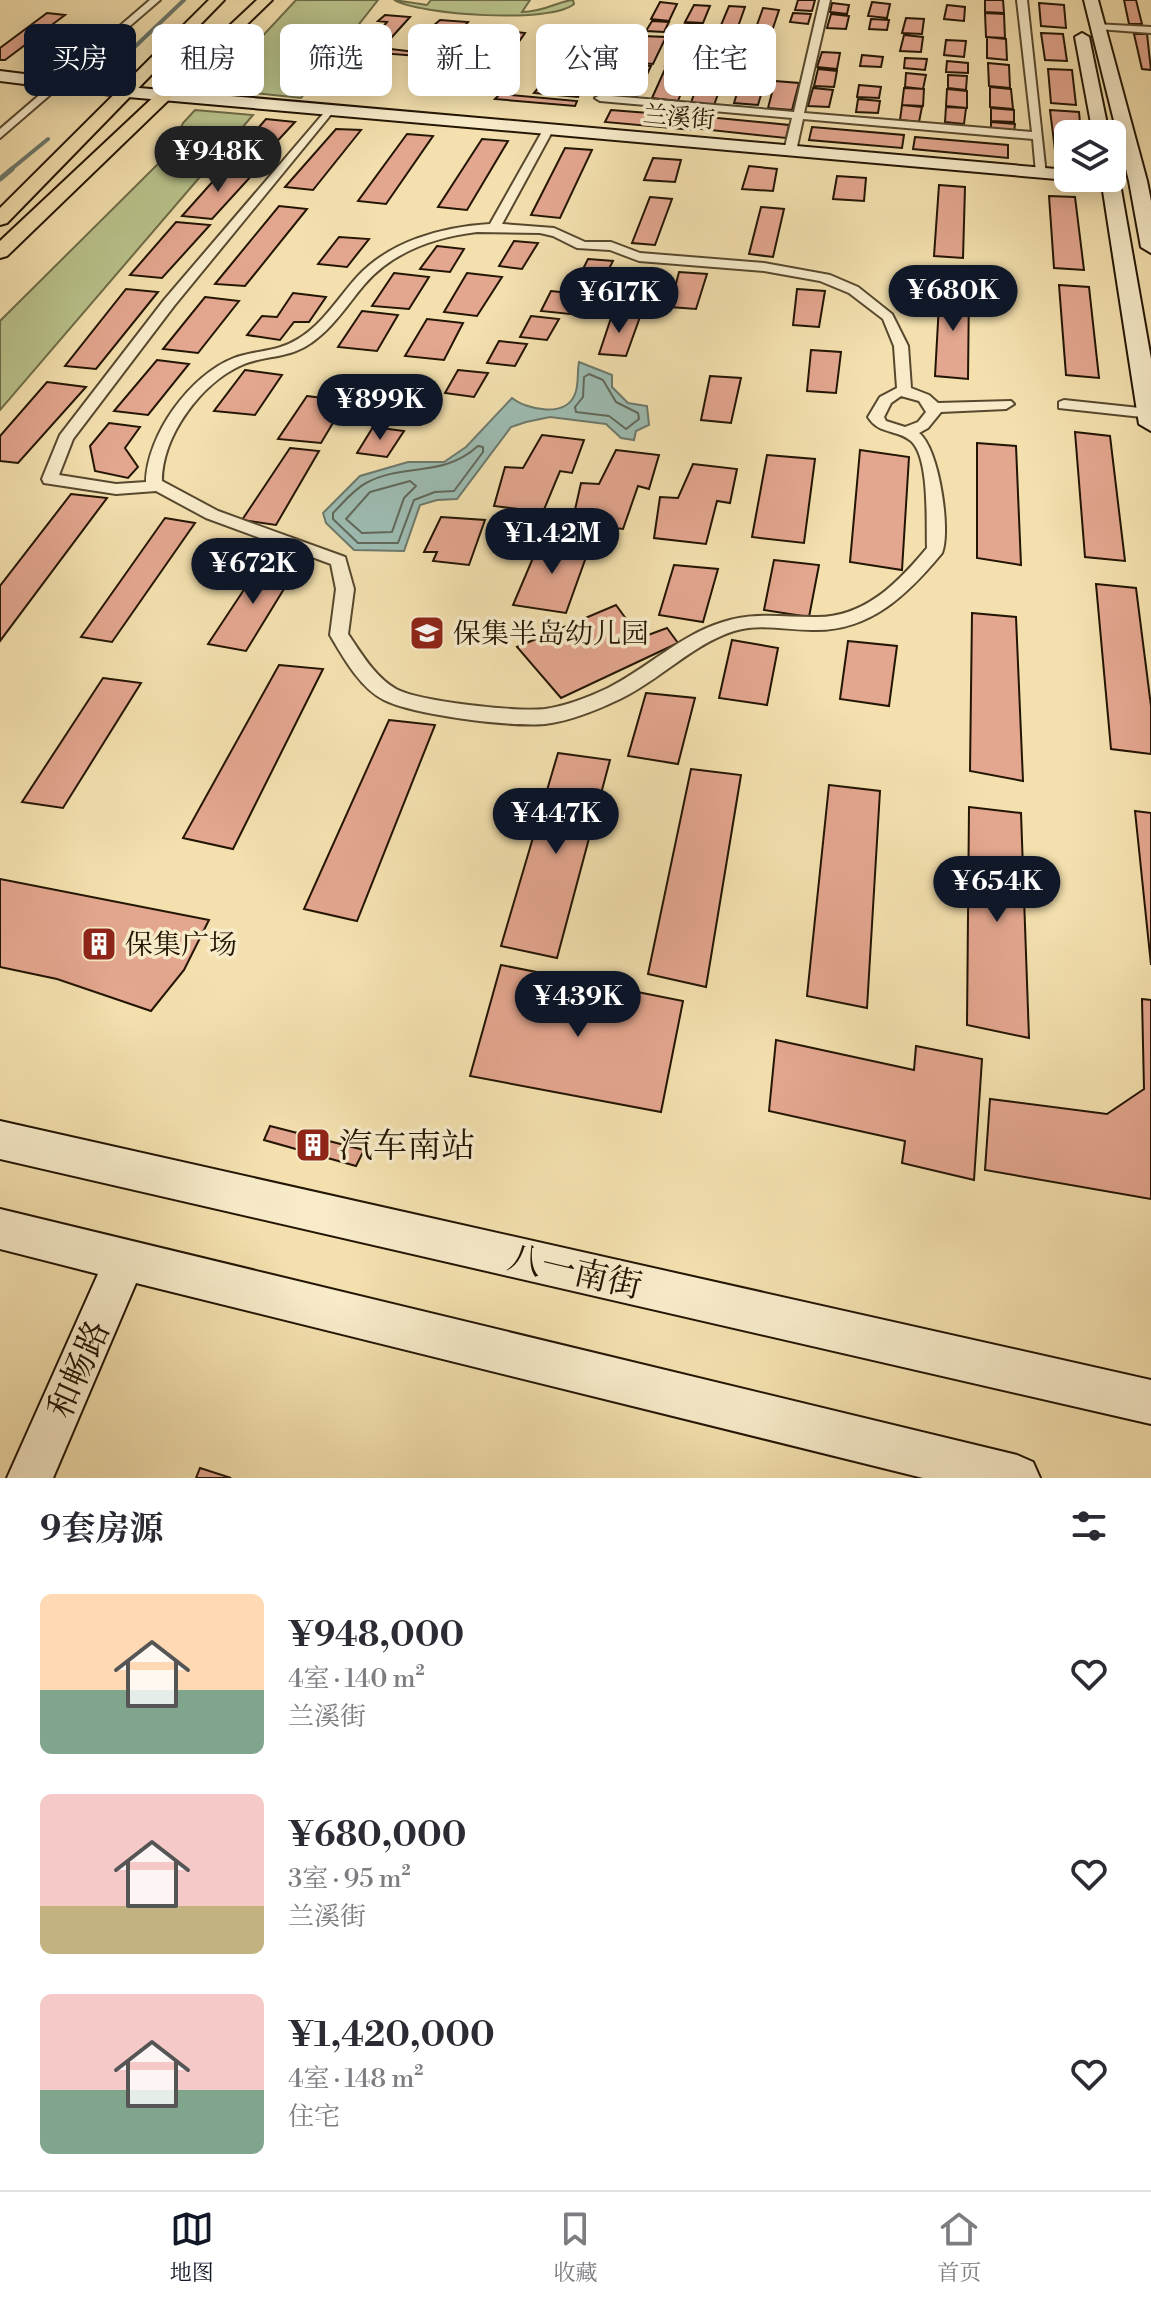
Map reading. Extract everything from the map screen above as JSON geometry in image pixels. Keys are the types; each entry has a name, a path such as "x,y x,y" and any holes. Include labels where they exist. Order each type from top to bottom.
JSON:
{"main road":[{"path":"194,24 217,0"},
{"path":"201,24 228,0"},
{"path":"228,24 248,0"},
{"path":"239,24 265,0"},
{"path":"136,84 152,68"},
{"path":"0,219 124,96"},
{"path":"0,252 160,96"},
{"path":"0,268 63,191"}],"street":[{"path":"128,24 155,0"},
{"path":"790,151 825,0"},
{"path":"1022,0 1042,173"},
{"path":"1091,0 1145,181 1151,247"},
{"path":"1077,14 1098,120"},
{"path":"1098,26 1151,30"},
{"name":"兰溪街","path":"0,76 24,79"},
{"path":"0,135 45,96"},
{"name":"兰溪街","path":"172,96 1054,174"},
{"path":"600,98 1037,136"},
{"path":"160,486 116,489 50,479 65,438 169,303 329,110"},
{"path":"493,229 548,130"},
{"path":"1064,405 1150,419 1108,192"},
{"path":"904,391 905,352 895,326 878,307 820,276 779,269 637,257 610,245 581,245 555,232 465,229 435,236 400,250 362,278 343,305 308,339 291,349 254,355 229,366 202,388 160,443 151,466 154,483 219,518 305,544 339,561 345,589 339,635 362,669 391,695 508,715 545,717 616,692 728,626 776,620 816,625 850,621 901,592 936,549 931,476 922,443 908,432 891,430 880,424 876,417 880,402 890,394 904,391 926,398 933,408 934,413 929,421 908,432"},
{"path":"933,408 1006,404"},
{"name":"八一南街","path":"0,1140 1151,1402"},
{"path":"0,1229 1017,1478"},
{"name":"和畅路","path":"30,1478 125,1260"}],"green space":[{"path":"296,0 378,0 359,24 280,24 280,96 264,94 264,34"},
{"path":"394,0 427,5 431,0 530,0 522,12 573,0 574,4 540,14 485,15 430,10"},
{"path":"195,110 253,115 0,410 0,321 168,154 183,123"}],"water":[{"path":"579,362 612,375 612,387 628,403 647,406 649,425 636,431 634,440 621,438 606,424 550,417 511,427 457,499 420,505 404,551 354,550 326,523 323,513 360,476 408,462 444,462 466,447 512,398 527,406 546,410 570,402 577,386"}],"building":[{"path":"798,0 815,0 812,11 795,10"},
{"path":"985,0 1003,0 1004,13 985,12"},
{"path":"1124,0 1136,0 1142,24 1129,24"},
{"path":"660,2 677,4 669,21 651,19"},
{"path":"872,2 890,4 887,18 868,16"},
{"path":"832,3 849,5 847,14 830,12"},
{"path":"1039,3 1064,5 1066,28 1041,26"},
{"path":"694,5 710,6 703,23 685,22"},
{"path":"947,5 965,7 964,21 944,19"},
{"path":"729,6 745,7 739,24 721,24"},
{"path":"763,8 779,10 774,24 757,24"},
{"path":"47,13 65,15 53,24 32,24"},
{"path":"793,13 811,14 808,24 790,22"},
{"path":"985,13 1004,14 1005,38 986,37"},
{"path":"831,14 849,16 846,29 827,28"},
{"path":"385,15 410,17 392,37 392,24 378,21"},
{"path":"906,18 924,19 922,34 902,33"},
{"path":"871,19 889,20 887,30 869,29"},
{"path":"440,20 468,22 466,24 435,24"},
{"path":"652,21 669,22 664,24 664,32 648,31"},
{"path":"24,30 24,46 5,60 0,60 0,48"},
{"path":"1041,33 1063,34 1067,61 1045,60"},
{"path":"1134,34 1147,34 1151,70 1142,69"},
{"path":"904,35 923,37 921,52 900,51"},
{"path":"648,36 664,37 664,41 653,64 648,64"},
{"path":"987,37 1006,39 1007,60 987,58"},
{"path":"946,40 966,41 964,57 944,55"},
{"path":"392,49 408,51 408,55 392,54"},
{"path":"822,52 840,53 837,69 817,67"},
{"path":"862,55 883,57 881,67 860,66"},
{"path":"905,58 927,59 925,70 904,68"},
{"path":"947,61 968,63 968,73 946,72"},
{"path":"988,63 1009,65 1010,88 989,86"},
{"path":"818,69 837,71 834,87 814,86"},
{"path":"1048,69 1072,70 1076,105 1051,103"},
{"path":"664,71 664,96 680,96 678,101 652,98"},
{"path":"906,73 926,75 923,89 905,87"},
{"path":"948,75 967,76 966,90 948,88"},
{"path":"776,81 799,83 792,110 768,108 771,96 776,96"},
{"path":"859,85 881,87 879,98 857,97"},
{"path":"990,87 1011,89 1013,109 990,107"},
{"path":"813,88 833,90 829,107 808,106"},
{"path":"904,88 924,89 923,106 902,105"},
{"path":"947,89 967,91 967,108 946,106"},
{"path":"498,96 520,96 577,101 575,106 495,99"},
{"path":"693,96 717,96 714,105 691,103"},
{"path":"736,96 761,96 758,105 734,103"},
{"path":"858,99 880,101 878,113 856,112"},
{"path":"902,105 922,107 919,122 900,120"},
{"path":"946,107 966,108 964,124 945,122"},
{"path":"991,108 1014,110 1014,122 991,121"},
{"path":"611,110 698,117 693,130 605,122"},
{"path":"1050,110 1079,112 1080,120 1054,120 1054,142"},
{"path":"707,117 789,125 786,138 701,129"},
{"path":"266,119 295,122 258,162 231,159"},
{"path":"991,122 1015,124 1014,132 991,129"},
{"path":"812,127 904,135 902,148 809,140"},
{"path":"336,129 361,130 313,190 285,187"},
{"path":"407,134 433,136 386,204 358,201"},
{"path":"915,137 1008,145 1008,158 913,149"},
{"path":"482,139 508,141 467,210 438,207"},
{"path":"565,148 592,150 560,218 531,215"},
{"path":"653,158 681,160 675,182 644,180"},
{"path":"749,166 777,169 773,191 742,189"},
{"path":"223,170 254,173 212,219 182,216"},
{"path":"837,176 866,178 864,201 833,199"},
{"path":"939,185 965,187 963,258 934,256"},
{"path":"1049,196 1075,197 1084,270 1054,268"},
{"path":"650,197 672,199 655,245 632,243"},
{"path":"279,206 307,209 245,286 215,284"},
{"path":"761,207 784,209 773,257 749,254"},
{"path":"176,222 210,225 162,278 130,275"},
{"path":"339,237 369,239 347,267 318,264"},
{"path":"514,241 538,243 522,269 499,266"},
{"path":"437,246 464,249 450,272 420,269"},
{"path":"588,259 613,261 599,288 575,285"},
{"path":"679,272 707,274 696,309 670,307"},
{"path":"394,273 429,277 409,309 372,306"},
{"path":"467,273 502,277 477,316 444,312"},
{"path":"1059,285 1089,287 1099,378 1066,375"},
{"path":"940,286 969,288 968,379 935,376"},
{"path":"126,289 158,292 96,369 65,366"},
{"path":"797,289 825,291 819,327 793,325"},
{"path":"551,291 578,294 570,314 541,311"},
{"path":"293,293 326,297 309,322 294,322 280,340 247,335 262,316 277,317"},
{"path":"205,297 239,301 198,353 163,349"},
{"path":"362,311 398,315 377,351 338,347"},
{"path":"612,315 640,317 626,356 599,354"},
{"path":"531,316 559,319 547,340 520,337"},
{"path":"427,319 463,323 444,360 405,356"},
{"path":"499,341 527,344 515,366 487,363"},
{"path":"811,350 841,352 836,393 807,391"},
{"path":"157,360 189,364 148,415 114,411"},
{"path":"245,370 282,375 255,415 214,411"},
{"path":"458,370 488,373 474,397 445,393"},
{"path":"710,376 741,378 731,423 701,420"},
{"path":"47,382 86,387 18,463 0,461 0,436"},
{"path":"307,396 346,401 321,443 278,439"},
{"path":"406,396 436,400 420,425 391,421"},
{"path":"109,423 140,427 125,448 138,467 128,478 95,471 90,446"},
{"path":"373,427 404,431 387,457 357,453"},
{"path":"1075,432 1110,436 1125,561 1085,557"},
{"path":"542,435 584,440 572,473 560,471 543,512 494,506 505,467 523,468"},
{"path":"977,443 1016,446 1021,565 977,558"},
{"path":"290,448 319,451 276,525 242,520"},
{"path":"616,450 659,455 649,489 638,486 623,529 572,523 581,483 599,484"},
{"path":"860,450 909,457 902,570 850,562"},
{"path":"767,455 815,459 804,543 752,537"},
{"path":"693,464 737,469 730,503 717,501 706,544 654,538 660,497 678,498"},
{"path":"71,494 107,498 0,641 0,586"},
{"path":"441,517 485,520 469,565 433,561 437,552 424,552"},
{"path":"165,518 195,523 112,642 81,637"},
{"path":"541,539 590,546 566,613 513,605"},
{"path":"774,560 819,565 809,617 764,610"},
{"path":"263,561 298,566 246,651 208,644"},
{"path":"674,565 718,569 703,622 659,615"},
{"path":"1096,584 1136,588 1151,706 1151,754 1111,749"},
{"path":"616,605 640,638 667,628 678,643 561,698 517,647"},
{"path":"972,613 1016,617 1023,781 970,771"},
{"path":"732,640 778,648 767,705 719,698"},
{"path":"848,641 897,646 889,706 840,699"},
{"path":"279,665 323,669 233,849 183,838"},
{"path":"103,678 141,683 63,808 22,802"},
{"path":"646,693 695,698 678,764 628,756"},
{"path":"389,720 435,725 357,921 304,909"},
{"path":"558,753 610,760 557,958 501,946"},
{"path":"691,769 741,775 706,987 648,974"},
{"path":"829,785 880,791 867,1008 807,996"},
{"path":"969,807 1021,813 1029,1038 967,1025"},
{"path":"1135,811 1151,813 1151,965"},
{"name":"保集广场","path":"0,879 209,920 184,970 151,1011 57,979 0,967"},
{"path":"501,965 683,1001 661,1112 470,1076"},
{"path":"1142,999 1151,1000 1151,1199 985,1170 990,1099 1107,1114 1144,1089"},
{"path":"776,1040 914,1070 916,1046 982,1059 974,1180 902,1163 905,1141 769,1111"},
{"name":"汽车南站","path":"270,1126 364,1150 356,1166 264,1140"},
{"path":"200,1468 231,1478 196,1478"}],"waterway":[{"path":"136,46 184,0"},
{"path":"9,171 48,139"},
{"path":"0,179 12,169"}],"place":[{"name":"保集半岛幼儿园","path":"427,633"},
{"name":"保集广场","path":"99,944"},
{"name":"汽车南站","path":"313,1145"}]}
